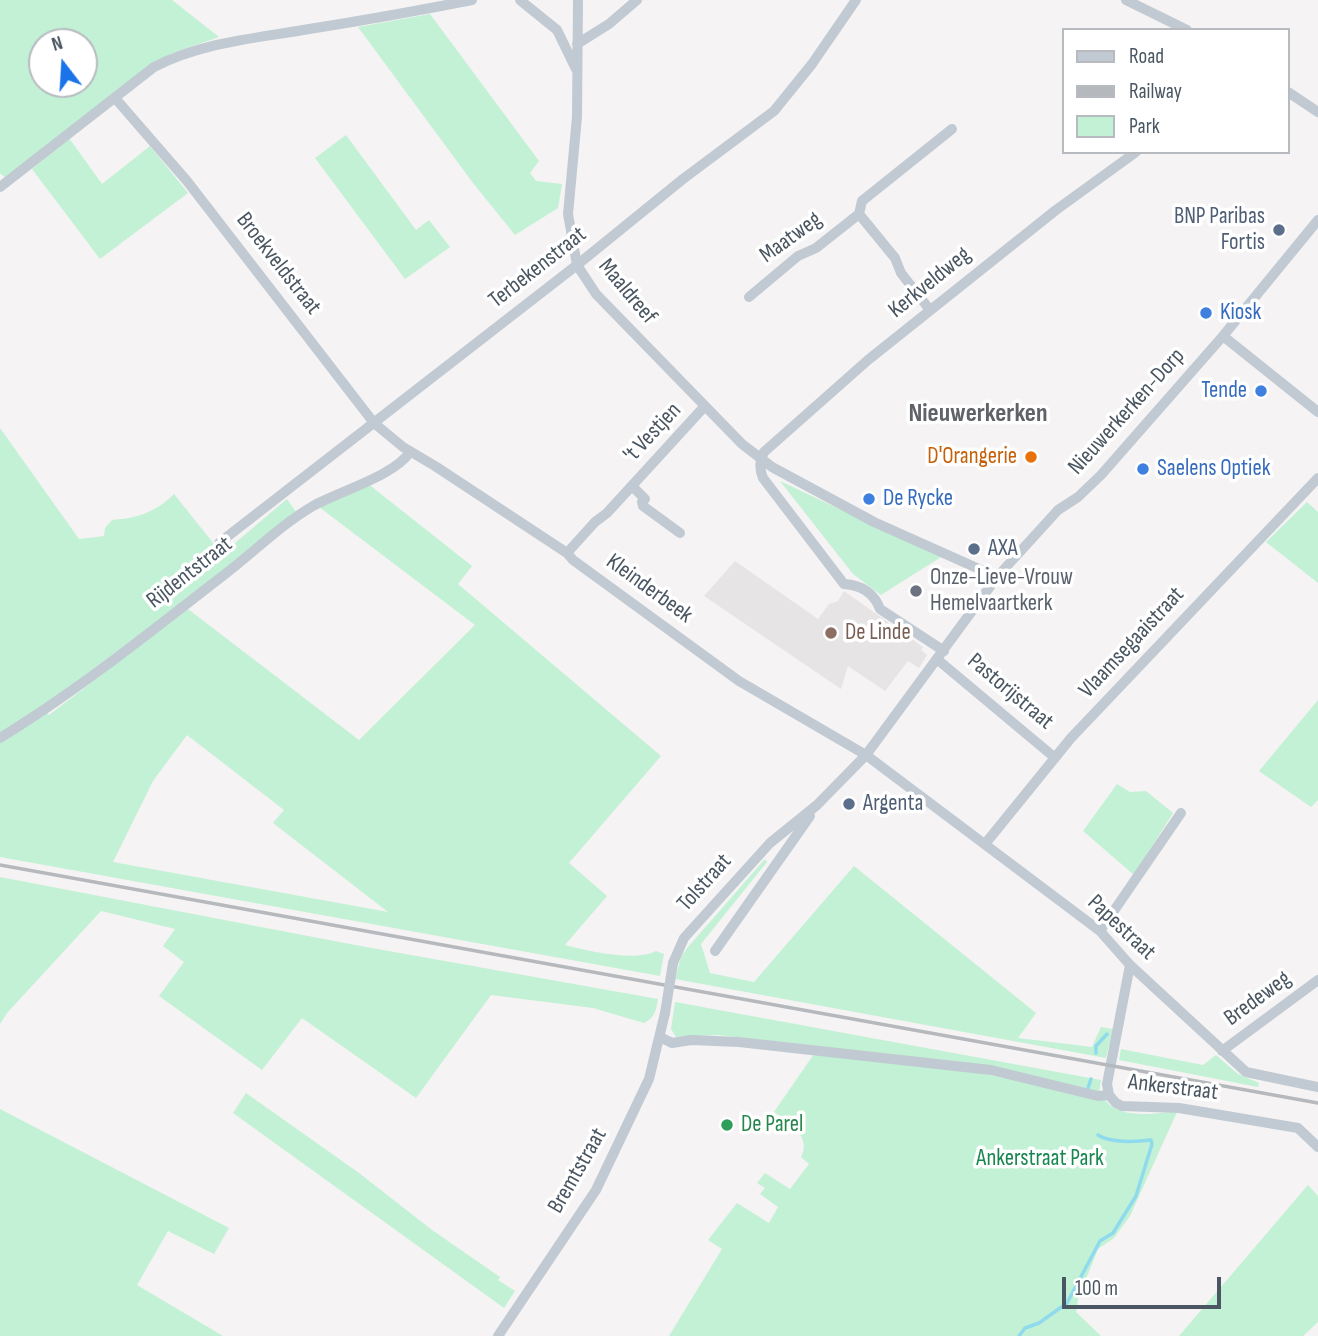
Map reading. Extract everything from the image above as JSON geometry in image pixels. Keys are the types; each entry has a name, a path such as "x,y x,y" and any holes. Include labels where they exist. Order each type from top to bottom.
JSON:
{"street":[{"path":"0,187 154,67 202,48 234,40 472,0"},
{"name":"Maaldreef","path":"520,0 557,30 577,72 577,117 568,214 577,265 596,294 704,407 742,444 772,467 874,522 997,577"},
{"path":"577,72 578,0"},
{"path":"578,44 609,24 637,0"},
{"name":"Terbekenstraat","path":"219,543 577,265 683,179 775,111 812,64 856,0"},
{"path":"1126,0 1183,28"},
{"path":"1290,93 1318,112"},
{"name":"Broekveldstraat","path":"115,98 187,181 374,423 410,452"},
{"name":"Maatweg","path":"749,297 798,256 816,248 859,214 863,201 952,129"},
{"name":"Kerkveldweg","path":"761,459 764,452 842,381 1056,210 1133,154"},
{"path":"859,214 895,258 901,273 930,310"},
{"name":"Nieuwerkerken-Dorp","path":"941,656 997,577 1058,510 1078,497 1101,475 1223,336 1318,220"},
{"path":"1223,336 1318,412"},
{"name":"'t Vestjen","path":"567,553 704,407"},
{"name":"Kleinderbeek","path":"410,452 481,495 567,553 739,681 866,755"},
{"name":"Rijdentstraat","path":"0,738 57,702 221,577 293,518 336,494 394,468 410,452"},
{"path":"761,459 760,473 763,478 844,584 856,585 876,598 880,609 941,656"},
{"name":"Vlaamsegaaistraat","path":"985,844 1054,757 1318,478"},
{"name":"'t Vestjen","path":"632,486 645,499 643,506 680,533"},
{"name":"Tolstraat","path":"665,1013 673,963 684,939 770,843 817,805 866,755 941,656"},
{"name":"Pastorijstraat","path":"941,656 1054,757"},
{"name":"Papestraat","path":"866,755 1100,931 1130,965 1247,1072 1318,1087"},
{"name":"Tolstraat","path":"715,951 817,805"},
{"path":"1100,931 1181,813"},
{"name":"Ankerstraat","path":"1130,965 1108,1079 1109,1095 1122,1107 1179,1108 1298,1128 1318,1147"},
{"name":"Bredeweg","path":"1222,1051 1318,981"},
{"name":"Bremtstraat","path":"498,1336 596,1190 649,1079 665,1013"},
{"path":"660,1037 672,1043 691,1040 751,1043 991,1070 1098,1096 1109,1095"}],"shaded area":[{"name":"De Linde","path":"735,561 818,619 829,604 838,601 844,591 923,647 921,650 927,655 919,668 908,661 885,691 848,666 841,689 704,596"}],"green space":[{"path":"0,0 172,0 219,37 170,54 7,179 0,173"},
{"path":"430,14 539,161 530,173 536,181 562,184 558,208 515,235 473,183 358,27"},
{"path":"346,135 416,230 429,220 450,247 405,279 315,158"},
{"path":"69,138 102,184 150,146 188,193 100,259 32,169"},
{"path":"0,428 79,539 104,536 105,528 112,520 146,513 174,494 222,554 287,499 296,512 200,589 42,707 49,715 188,609 359,740 475,625 319,507 367,483 472,566 458,584 661,756 569,863 607,896 565,945 624,956 656,951 664,954 660,976 0,857","holes":["187,735 284,810 273,823 388,912 113,862 153,781"]},
{"path":"780,481 941,557 881,595 853,574"},
{"path":"1307,502 1318,512 1318,583 1266,542"},
{"path":"1318,700 1318,800 1311,807 1259,771"},
{"path":"1117,784 1130,792 1146,791 1173,813 1134,875 1083,831"},
{"path":"765,859 767,862 701,944 710,973 754,982 854,866 1036,1013 1018,1038 1092,1047 1101,1027 1113,1029 1106,1058 675,979 681,957 688,947"},
{"path":"0,877 355,945 658,999 656,1010 644,1023 593,1008 491,995 416,1098 302,1018 262,1070 159,996 184,962 163,946 175,929 101,911 7,1013 0,1024"},
{"path":"675,1002 1101,1080 1099,1093 817,1046 718,1035 676,1037 671,1029"},
{"path":"1121,1049 1203,1065 1216,1055 1238,1074 1259,1083 1258,1087 1119,1060"},
{"name":"Ankerstraat Park","path":"816,1051 980,1073 1104,1099 1111,1106 1128,1113 1177,1112 1130,1216 1114,1238 1098,1249 1078,1299 1076,1312 1101,1336 669,1336 722,1249 708,1240 737,1203 769,1223 778,1207 760,1194 765,1188 757,1183 765,1173 790,1189 809,1164 801,1157 804,1143 801,1136 774,1112"},
{"path":"246,1093 500,1277 498,1280 515,1291 504,1308 233,1113"},
{"path":"0,1109 229,1228 214,1254 168,1231 137,1285 223,1336 0,1336"},
{"path":"1308,1185 1318,1196 1318,1322 1303,1336 1179,1336"}],"waterway":[{"path":"1096,1053 1096,1046 1107,1034"},
{"path":"1087,1091 1091,1079"},
{"path":"1019,1336 1025,1328 1039,1323 1067,1303 1100,1241 1113,1233 1136,1196 1151,1140 1116,1141 1098,1135"}],"railway":[{"path":"0,865 1318,1103"}],"place":[{"name":"BNP Paribas Fortis","path":"1279,230"},
{"name":"Kiosk","path":"1206,313"},
{"name":"Tende","path":"1261,391"},
{"name":"D'Orangerie","path":"1031,457"},
{"name":"Saelens Optiek","path":"1143,469"},
{"name":"De Rycke","path":"869,499"},
{"name":"AXA","path":"974,549"},
{"name":"Onze-Lieve-Vrouw Hemelvaartkerk","path":"916,591"},
{"name":"De Linde","path":"831,633"},
{"name":"Argenta","path":"849,804"},
{"name":"De Parel","path":"727,1125"}],"district":[{"name":"Nieuwerkerken","path":"978,414"}]}
